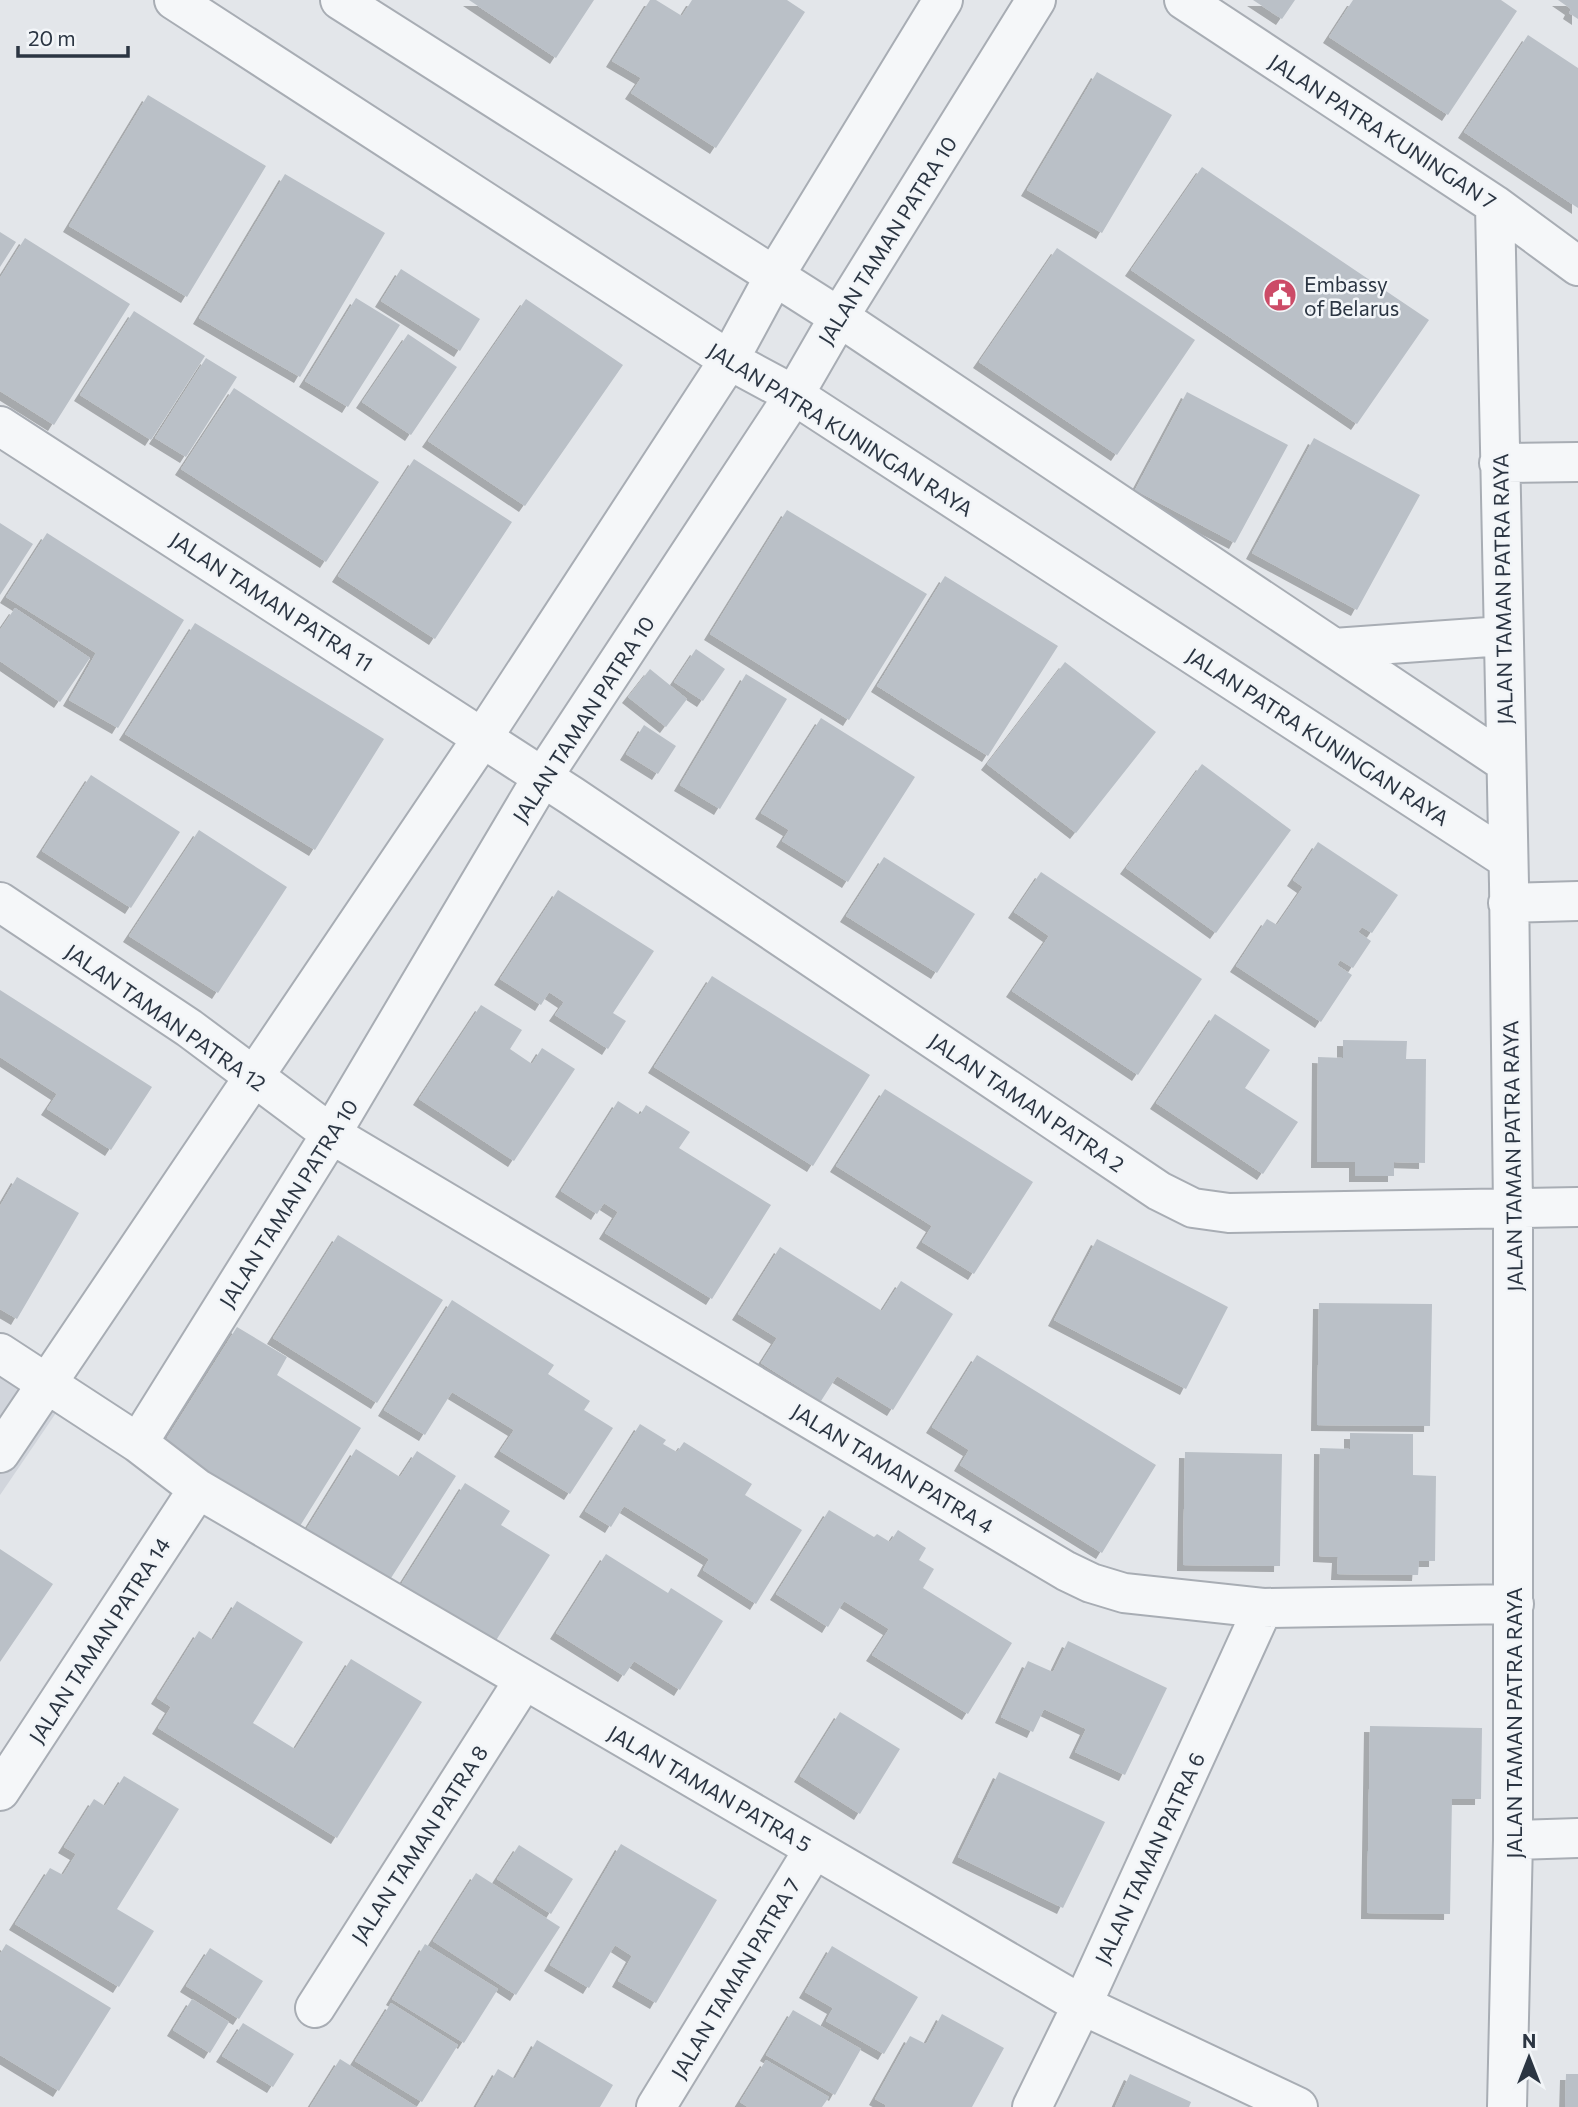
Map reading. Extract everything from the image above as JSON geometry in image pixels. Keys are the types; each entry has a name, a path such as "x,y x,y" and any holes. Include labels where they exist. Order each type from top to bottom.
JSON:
{"street":[{"name":"JALAN PATRA KUNINGAN RAYA","path":"174,0 729,360 794,395 1507,859"},
{"path":"341,0 775,275 1506,763"},
{"path":"0,1453 483,737 729,360 775,275 943,0"},
{"name":"JALAN TAMAN PATRA 10","path":"138,1443 331,1134 542,778 794,395 839,317 1036,0"},
{"name":"JALAN PATRA KUNINGAN 7","path":"1184,0 1495,205 1578,266"},
{"name":"JALAN TAMAN PATRA RAYA","path":"1495,205 1513,1207 1513,1840 1507,2107"},
{"name":"JALAN TAMAN PATRA 11","path":"0,426 483,737 542,778"},
{"path":"1499,463 1578,462"},
{"path":"1335,648 1503,636"},
{"name":"JALAN TAMAN PATRA 2","path":"542,778 1159,1191 1193,1208 1229,1213 1578,1207"},
{"path":"1508,903 1578,901"},
{"name":"JALAN TAMAN PATRA 12","path":"0,902 189,1028 331,1134"},
{"name":"JALAN TAMAN PATRA 4","path":"331,1134 1066,1571 1091,1583 1124,1593 1263,1608 1514,1604"},
{"name":"JALAN TAMAN PATRA 5","path":"0,1353 138,1443 198,1489 1082,2005 1298,2107"},
{"name":"JALAN TAMAN PATRA 14","path":"0,1791 198,1489"},
{"name":"JALAN TAMAN PATRA 6","path":"1032,2107 1082,2005 1263,1608"},
{"name":"JALAN TAMAN PATRA 8","path":"315,2008 524,1680"},
{"path":"1513,1840 1578,1838"},
{"name":"JALAN TAMAN PATRA 7","path":"656,2107 814,1849"}],"shaded area":[{"path":"0,1371 58,1410 0,1495"}],"building":[{"path":"469,0 594,0 556,58"},
{"path":"650,0 656,0 682,16 692,0 787,0 805,12 716,148 631,93 641,78 612,61"},
{"path":"1253,0 1295,0 1282,19"},
{"path":"1353,0 1501,0 1517,11 1448,115 1329,37"},
{"path":"1558,0 1578,0 1578,19 1569,13 1571,9"},
{"path":"1528,35 1578,68 1578,208 1464,132"},
{"path":"1097,72 1172,115 1102,233 1027,190"},
{"path":"148,95 266,166 187,297 69,226"},
{"name":"Embassy of Belarus","path":"1202,167 1429,320 1357,424 1131,270"},
{"path":"285,174 385,233 300,377 199,318"},
{"path":"0,232 16,242 0,267"},
{"path":"25,238 130,304 54,425 0,391 0,278"},
{"path":"1057,248 1195,340 1117,455 979,362"},
{"path":"401,269 480,319 460,351 381,301"},
{"path":"356,298 400,325 348,407 305,381"},
{"path":"526,299 623,365 525,506 428,441"},
{"path":"134,311 205,356 151,440 80,395"},
{"path":"408,334 457,367 411,435 362,402"},
{"path":"206,358 237,377 186,457 155,438"},
{"path":"234,388 379,482 326,562 181,469"},
{"path":"1187,392 1288,445 1235,543 1135,490"},
{"path":"1314,438 1420,495 1357,610 1252,553"},
{"path":"414,459 512,522 435,639 338,576"},
{"path":"787,510 927,594 849,720 710,634"},
{"path":"0,523 33,544 0,595"},
{"path":"47,533 184,620 118,728 69,700 96,653 6,597"},
{"path":"945,576 1058,646 988,756 877,686"},
{"path":"15,608 90,658 60,702 0,661 0,630"},
{"path":"195,623 384,739 315,850 125,734"},
{"path":"696,649 725,669 703,701 674,682"},
{"path":"1065,662 1156,732 1076,833 987,764"},
{"path":"650,669 687,699 666,727 628,697"},
{"path":"746,674 787,699 720,809 680,785"},
{"path":"821,718 915,777 848,882 782,841 789,830 761,813"},
{"path":"644,725 676,746 658,774 626,754"},
{"path":"1202,764 1291,830 1216,933 1126,868"},
{"path":"91,775 180,832 131,908 42,851"},
{"path":"199,830 287,887 218,993 129,936"},
{"path":"1318,842 1398,895 1372,933 1362,927 1358,932 1371,941 1353,968 1340,960 1337,965 1352,975 1321,1022 1236,966 1267,919 1277,925 1303,887 1293,880"},
{"path":"884,857 975,914 937,973 846,916"},
{"path":"1041,872 1202,979 1138,1075 1012,991 1049,936 1014,912"},
{"path":"558,890 654,951 613,1013 626,1021 608,1049 555,1015 564,1002 549,992 541,1005 500,979"},
{"path":"712,976 870,1075 813,1166 654,1067"},
{"path":"0,990 152,1087 111,1150 47,1109 57,1094 0,1057"},
{"path":"481,1005 522,1030 510,1049 532,1064 542,1048 575,1069 514,1161 419,1099"},
{"path":"1215,1014 1270,1050 1245,1088 1298,1122 1263,1174 1156,1103"},
{"path":"1343,1040 1407,1041 1406,1059 1426,1059 1425,1163 1394,1162 1394,1176 1355,1176 1355,1162 1317,1162 1318,1057 1343,1058"},
{"path":"885,1089 1033,1182 974,1274 922,1242 932,1226 836,1166"},
{"path":"618,1101 640,1115 646,1105 690,1132 679,1148 771,1205 712,1299 605,1233 618,1212 604,1203 597,1214 561,1191"},
{"path":"17,1177 79,1213 17,1319 0,1309 0,1206"},
{"path":"338,1235 443,1300 377,1403 273,1338"},
{"path":"1097,1239 1228,1307 1186,1389 1054,1320"},
{"path":"780,1247 882,1311 901,1281 953,1314 893,1410 837,1376 821,1401 761,1363 777,1338 738,1314"},
{"path":"452,1300 554,1365 548,1374 590,1401 584,1410 613,1428 570,1494 500,1451 514,1430 452,1392 425,1435 384,1410"},
{"path":"1319,1303 1432,1304 1430,1426 1317,1425"},
{"path":"237,1327 287,1357 277,1375 361,1428 300,1526 283,1514 273,1530 160,1449"},
{"path":"977,1355 1156,1465 1102,1553 960,1465 969,1450 932,1427"},
{"path":"640,1424 666,1440 663,1444 677,1452 684,1442 752,1484 745,1495 802,1530 756,1604 703,1570 709,1559 624,1506 611,1527 585,1511"},
{"path":"1350,1433 1413,1434 1413,1475 1436,1476 1435,1561 1419,1561 1418,1575 1337,1574 1338,1557 1319,1556 1320,1448 1350,1449"},
{"path":"356,1449 400,1477 417,1451 456,1476 384,1589 301,1538"},
{"path":"1185,1452 1282,1454 1280,1566 1183,1565"},
{"path":"465,1483 510,1511 501,1525 550,1555 488,1653 395,1594"},
{"path":"829,1510 874,1537 877,1534 890,1542 898,1530 926,1548 919,1560 934,1569 923,1588 1012,1643 968,1714 872,1655 889,1629 844,1601 828,1627 776,1594"},
{"path":"0,1549 53,1584 0,1662"},
{"path":"606,1554 668,1593 671,1588 723,1621 680,1690 634,1661 624,1676 556,1633"},
{"path":"237,1601 303,1642 253,1723 295,1749 351,1659 422,1702 337,1838 158,1728 171,1707 157,1698 199,1631 213,1640"},
{"path":"1068,1641 1167,1688 1125,1775 1075,1752 1086,1729 1044,1709 1033,1732 1001,1717 1028,1661 1053,1672"},
{"path":"840,1712 900,1749 860,1814 800,1776"},
{"path":"1370,1726 1482,1728 1481,1799 1452,1799 1450,1914 1367,1913"},
{"path":"999,1772 1105,1822 1063,1908 958,1857"},
{"path":"124,1776 179,1809 117,1909 154,1931 119,1987 15,1924 50,1868 63,1875 76,1854 64,1847 94,1799 105,1806"},
{"path":"621,1844 717,1900 656,2003 618,1981 632,1956 615,1945 589,1988 550,1965"},
{"path":"519,1845 573,1879 551,1914 497,1879"},
{"path":"476,1873 560,1927 516,1995 433,1941"},
{"path":"6,1944 111,2008 59,2091 0,2055 0,1954"},
{"path":"425,1944 498,1989 464,2043 392,1999"},
{"path":"832,1946 918,1997 884,2054 826,2021 833,2008 805,1992"},
{"path":"210,1948 263,1981 239,2019 186,1986"},
{"path":"192,1999 229,2022 210,2053 173,2030"},
{"path":"391,2003 458,2045 422,2102 355,2061"},
{"path":"793,2010 861,2049 835,2095 766,2055"},
{"path":"942,2014 1004,2048 972,2107 885,2107 886,2105 875,2099 910,2036 926,2044"},
{"path":"243,2023 294,2054 273,2087 222,2056"},
{"path":"537,2040 613,2085 600,2107 476,2107 498,2069 515,2079"},
{"path":"340,2059 417,2107 310,2107"},
{"path":"766,2060 829,2097 822,2107 748,2107 740,2102"},
{"path":"1130,2074 1191,2102 1189,2107 1115,2107"},
{"path":"1566,2074 1578,2074 1578,2107 1565,2107"}],"place":[{"name":"Embassy of Belarus","path":"1280,295"}]}
